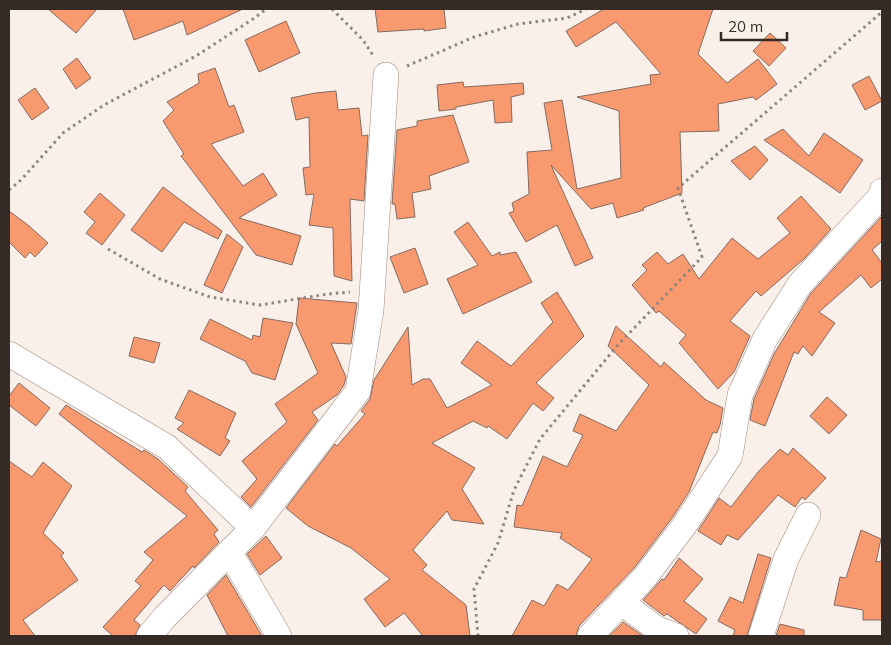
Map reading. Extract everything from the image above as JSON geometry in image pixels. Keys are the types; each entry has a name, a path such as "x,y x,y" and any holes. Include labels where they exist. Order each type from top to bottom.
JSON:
{"street":[{"path":"149,636 165,617 253,528 358,391 371,310 386,75"},
{"path":"590,636 645,577 684,526 730,456 740,395 770,331 800,284 882,195"},
{"path":"9,354 167,447 253,528"},
{"path":"761,636 786,559 808,515"},
{"path":"230,553 279,636"},
{"path":"622,603 657,629 676,636"}],"path":[{"path":"9,190 21,180 63,133 104,105 196,56 266,9"},
{"path":"332,9 363,40 386,75 427,59 474,36 518,24 567,18 586,9"},
{"path":"478,636 474,589 498,542 514,490 540,439 617,346 702,257 678,188 882,12"},
{"path":"108,250 160,279 210,297 260,305 328,294 371,291"}],"building":[{"path":"48,9 97,9 76,33"},
{"path":"123,9 243,9 187,35 183,21 134,40"},
{"path":"375,9 444,9 446,28 424,31 424,29 378,32"},
{"path":"604,9 713,9 698,54 727,83 758,59 777,84 756,100 753,97 718,104 719,131 680,132 682,193 643,208 644,210 617,218 613,203 591,209 551,165 593,258 575,266 557,225 526,242 509,213 514,211 512,203 529,194 527,152 552,150 544,103 562,100 577,189 621,178 619,111 577,97 651,84 650,75 661,74 616,22 576,47 566,31"},
{"path":"286,21 300,53 259,72 245,40"},
{"path":"770,33 786,48 769,66 753,51"},
{"path":"77,58 91,78 76,89 63,69"},
{"path":"215,68 229,107 234,105 244,132 211,144 243,186 263,173 277,195 239,218 301,236 292,265 256,255 181,156 184,154 163,121 174,110 167,102 199,83 198,74"},
{"path":"869,76 882,101 865,110 852,85"},
{"path":"463,82 464,87 523,83 524,94 511,97 512,122 495,123 493,100 439,111 437,85"},
{"path":"35,88 49,108 32,120 18,100"},
{"path":"336,91 338,110 359,108 362,136 368,135 364,201 350,199 352,281 334,276 333,228 309,225 314,194 306,195 303,168 310,167 309,117 296,120 291,98"},
{"path":"453,115 469,162 429,176 431,189 412,193 415,217 397,219 395,204 392,204 397,130 417,126 417,121"},
{"path":"783,129 809,156 824,133 863,160 840,193 764,140"},
{"path":"755,146 768,160 750,180 731,161"},
{"path":"163,187 222,231 218,239 184,222 162,252 131,230"},
{"path":"100,193 125,215 102,245 86,233 95,222 84,212"},
{"path":"801,196 831,229 805,258 761,296 756,291 730,321 750,336 734,372 718,389 679,343 686,335 659,311 656,313 632,285 647,270 642,265 657,252 668,264 683,254 699,279 732,238 758,259 790,233 777,218"},
{"path":"9,211 48,243 35,257 30,252 25,258 9,242"},
{"path":"882,216 882,241 872,250 882,263 882,279 871,288 861,275 819,312 835,323 812,356 803,346 798,354 794,352 765,426 750,420 754,399 774,354 811,293"},
{"path":"468,222 492,256 500,252 500,255 516,252 532,282 463,314 447,279 478,265 454,232"},
{"path":"227,234 243,247 222,293 204,285"},
{"path":"415,248 428,284 404,293 390,257"},
{"path":"557,292 584,336 536,383 554,398 543,411 533,403 507,439 488,426 487,428 473,421 432,443 475,468 462,489 484,524 452,520 447,511 413,550 427,565 422,570 466,605 470,636 423,636 404,613 385,627 364,599 390,579 351,548 308,526 286,508 335,444 337,446 365,414 361,411 370,399 374,380 408,327 412,385 423,379 430,379 447,408 492,385 461,363 477,341 511,366 553,322 541,303"},
{"path":"299,298 357,303 351,344 331,343 346,377 344,385 337,395 312,412 318,420 251,507 241,497 257,479 242,461 287,422 275,404 318,373 296,324"},
{"path":"263,318 293,323 275,380 252,373 245,361 200,339 210,319 252,340 253,335 260,337"},
{"path":"616,326 661,367 664,362 706,400 723,408 720,425 717,433 713,432 689,492 672,518 634,568 579,626 576,636 512,636 532,600 544,606 557,584 568,590 592,559 560,538 562,533 514,527 517,505 522,506 543,456 567,467 583,435 573,431 580,414 616,431 649,385 608,346"},
{"path":"134,337 160,343 154,363 129,356"},
{"path":"19,383 50,408 36,426 9,405 9,396"},
{"path":"189,390 236,413 225,438 230,441 220,456 177,429 184,423 175,418"},
{"path":"827,397 847,415 829,434 810,416"},
{"path":"66,405 142,452 144,450 158,459 188,487 185,491 218,530 214,534 219,542 170,591 164,585 134,620 140,625 135,636 113,636 103,627 141,586 135,581 153,560 144,552 187,516 59,414"},
{"path":"793,448 826,478 805,500 802,497 795,507 778,495 738,540 727,535 721,545 698,531 719,498 731,507 758,472 780,449 788,455"},
{"path":"9,461 32,477 43,462 72,486 43,533 64,553 61,556 78,580 23,620 35,636 9,636"},
{"path":"861,530 881,539 876,562 882,561 882,620 863,620 863,610 834,605 840,577 846,578"},
{"path":"266,536 282,558 260,575 247,554"},
{"path":"758,554 771,558 747,636 733,636 735,630 718,621 730,597 743,603"},
{"path":"679,558 703,579 684,601 707,619 696,634 667,614 664,616 643,600 662,579 664,580"},
{"path":"226,575 262,636 228,636 207,595"},
{"path":"623,622 643,636 609,636"},
{"path":"780,624 804,630 804,636 776,636"}]}
